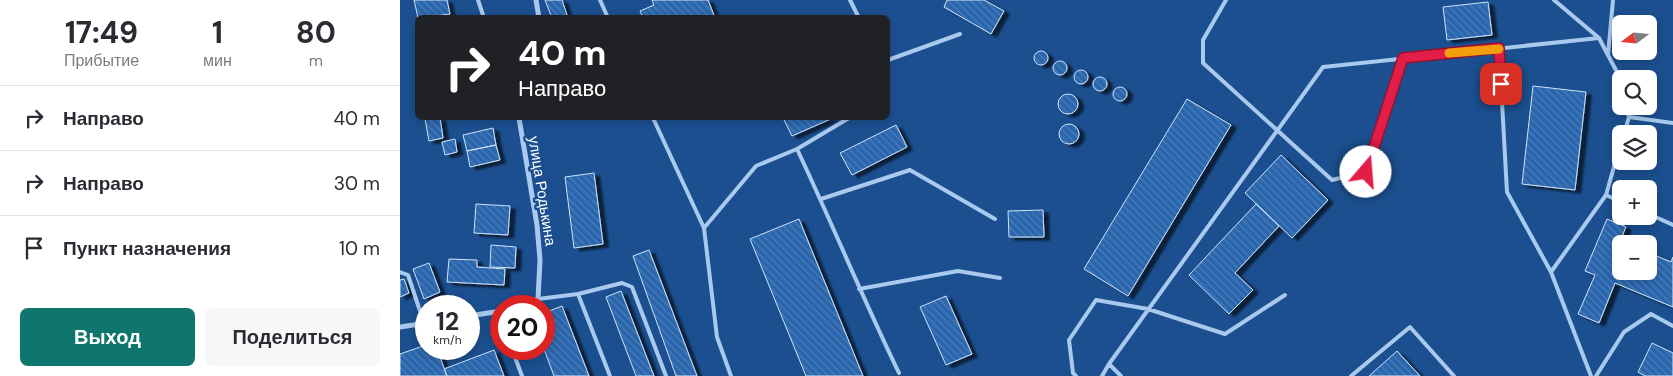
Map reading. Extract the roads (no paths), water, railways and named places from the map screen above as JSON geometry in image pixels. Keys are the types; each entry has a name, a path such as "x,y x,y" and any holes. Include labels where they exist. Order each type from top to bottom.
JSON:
{"street":[{"path":"536,0 538,15"},
{"name":"улица Родькина","path":"519,120 537,225 540,260 538,295"},
{"path":"400,327 415,325"}],"lane":[{"path":"478,0 483,15"},
{"path":"600,0 607,15"},
{"path":"850,0 858,15"},
{"path":"1226,0 1203,40 1203,63 1332,180 1366,172 1403,58"},
{"path":"1554,0 1599,38 1615,70"},
{"path":"1608,55 1613,0"},
{"path":"890,59 960,34"},
{"path":"1102,376 1323,66 1599,38"},
{"path":"1499,48 1507,192 1551,272 1591,376"},
{"path":"1627,125 1629,117 1673,123"},
{"path":"655,120 704,228 717,337 731,376"},
{"path":"704,228 756,166 797,149 847,120"},
{"path":"797,149 821,199 858,289 899,373"},
{"path":"821,199 910,170 995,219"},
{"path":"1551,272 1606,195 1613,170"},
{"path":"1606,195 1612,198"},
{"path":"1657,218 1673,225"},
{"path":"858,289 958,271 1000,278"},
{"path":"400,272 408,275 415,295"},
{"path":"555,297 578,294 622,283 632,287 666,376"},
{"path":"578,294 610,376"},
{"path":"1076,376 1073,373 1069,340 1096,300 1148,309 1225,334 1285,295"},
{"path":"1596,376 1624,332 1651,314 1673,326"},
{"path":"1351,376 1410,327 1454,376"},
{"path":"516,360 522,376"},
{"path":"1109,364 1121,376"}]}
